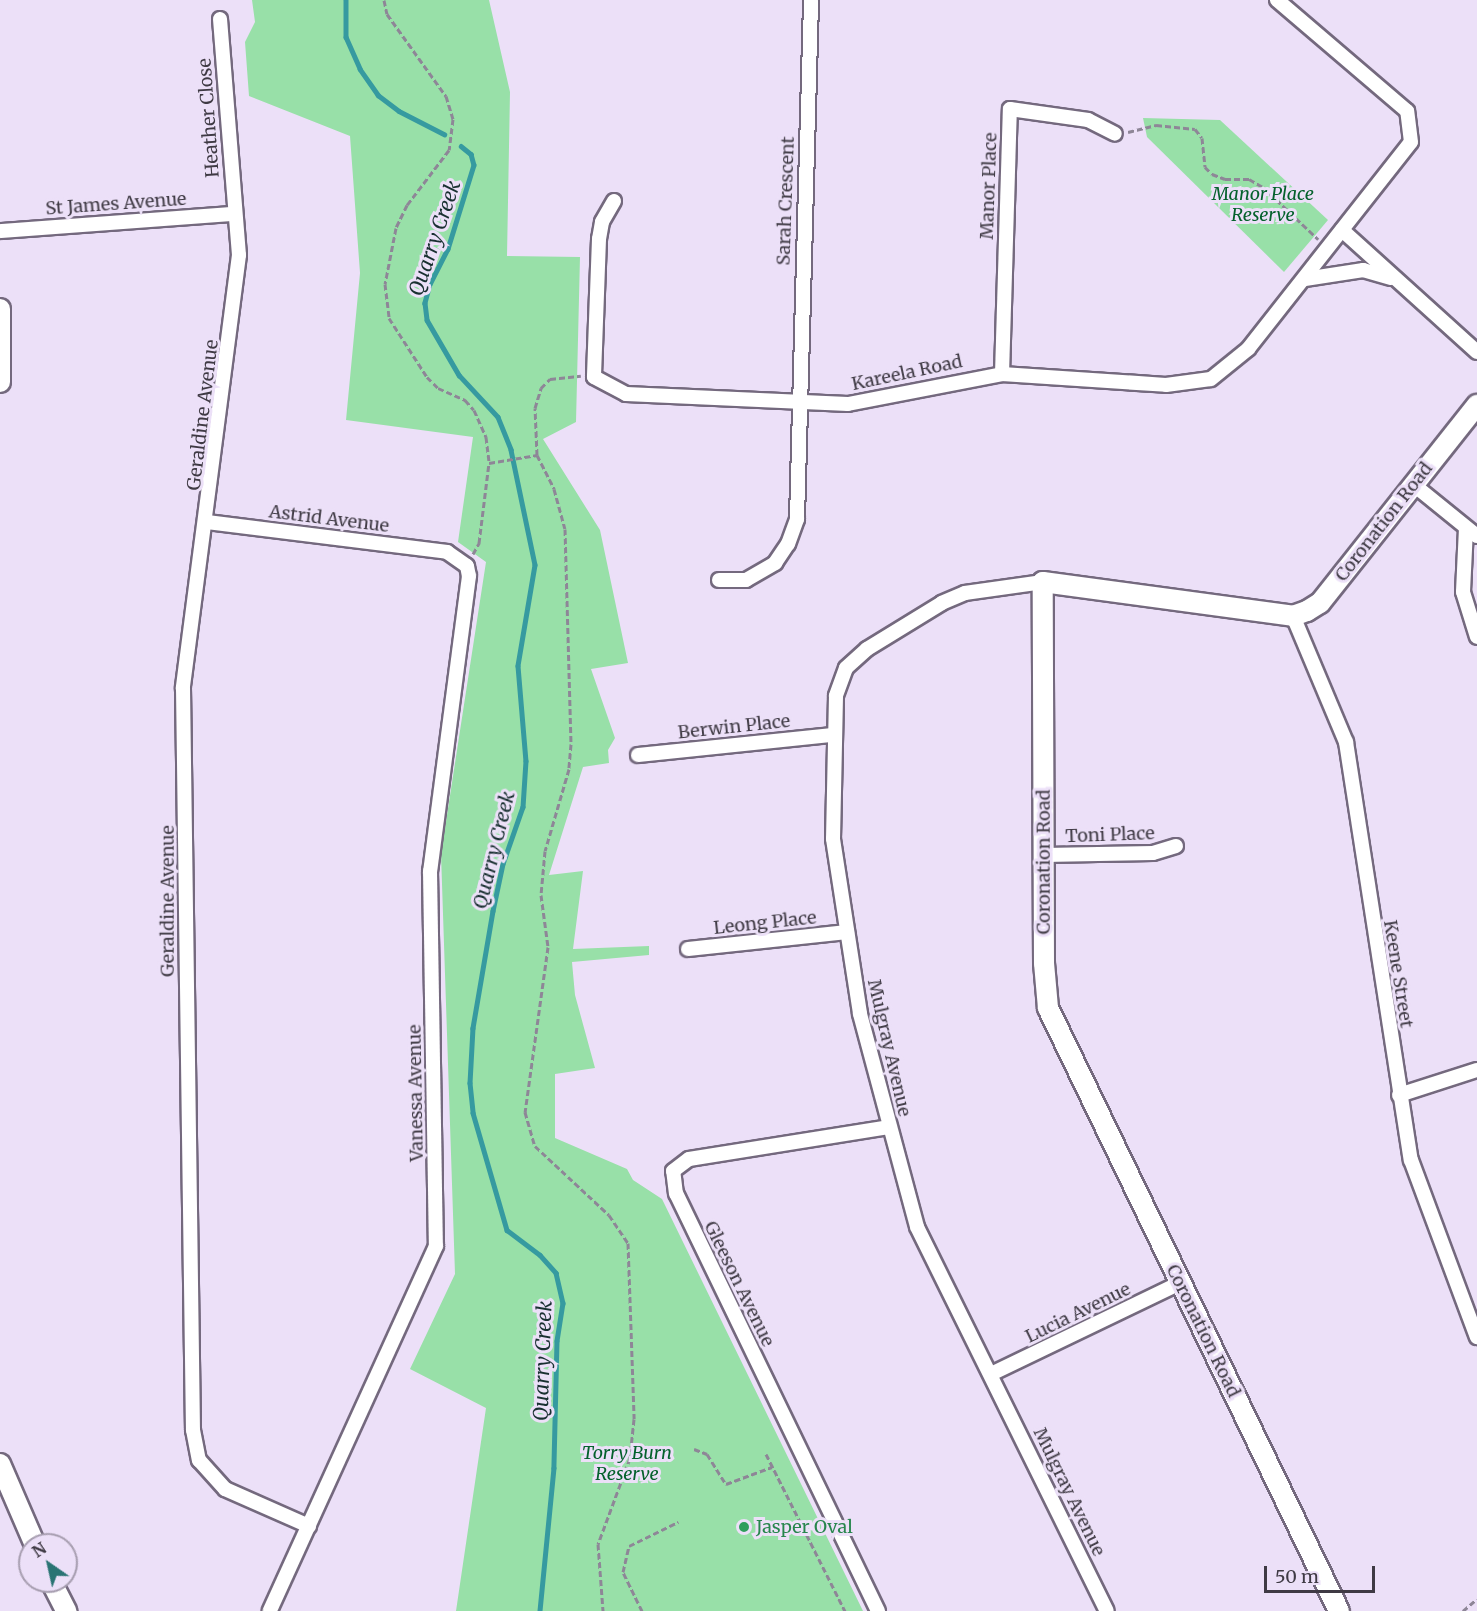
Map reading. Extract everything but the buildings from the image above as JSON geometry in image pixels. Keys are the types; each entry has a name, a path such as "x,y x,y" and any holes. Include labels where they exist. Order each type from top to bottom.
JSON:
{"street":[{"name":"Sarah Crescent","path":"719,580 746,580 764,571 788,544 797,519 797,403 811,0"},
{"path":"1277,0 1407,111 1411,142 1342,230 1393,279 1477,352"},
{"name":"Heather Close","path":"220,19 234,214"},
{"name":"Manor Place","path":"1002,374 1010,109 1088,120 1115,134"},
{"path":"594,377 599,239 603,222 614,201"},
{"name":"St James Avenue","path":"0,231 234,214"},
{"name":"Geraldine Avenue","path":"234,214 239,255 207,522 183,688 193,1430 199,1460 225,1489 309,1526"},
{"name":"Kareela Road","path":"594,377 626,394 848,404 1002,374 1166,386 1211,380 1248,349 1329,250 1342,230"},
{"path":"1305,279 1363,270 1393,279"},
{"path":"0,309 0,382"},
{"name":"Coronation Road","path":"1293,616 1320,603 1477,405"},
{"path":"1414,485 1472,532 1463,592 1477,637"},
{"name":"Astrid Avenue","path":"207,522 447,552 467,566"},
{"name":"Vanessa Avenue","path":"270,1611 436,1246 430,870 462,643 469,576 467,566"},
{"path":"1043,582 1293,616"},
{"name":"Coronation Road","path":"1043,582 1044,991 1048,1008 1339,1611"},
{"name":"Mulgray Avenue","path":"1043,582 965,593 867,649 846,668 839,682 833,735 833,839 860,1014 888,1127 917,1227 1107,1611"},
{"name":"Keene Street","path":"1293,616 1346,742 1399,1095 1411,1160 1477,1336"},
{"name":"Berwin Place","path":"638,755 833,735"},
{"name":"Toni Place","path":"1044,855 1153,853 1176,846"},
{"name":"Leong Place","path":"688,949 847,932"},
{"path":"1399,1095 1477,1070"},
{"name":"Gleeson Avenue","path":"878,1611 676,1194 673,1171 689,1159 888,1127"},
{"name":"Lucia Avenue","path":"991,1374 1180,1283"},
{"path":"0,1464 30,1533"},
{"path":"57,1593 66,1611"}],"path":[{"path":"384,0 387,14 446,96 453,119 449,150 407,205 396,228 385,284 389,318 433,382 474,410 486,437 489,463 479,543 467,566"},
{"path":"1115,134 1156,125 1195,129 1202,138 1205,167 1212,174 1225,179 1249,179 1263,187 1329,250"},
{"path":"594,377 550,379 541,388 535,420 537,455 554,489 565,529 571,744 569,769 545,851 541,895 548,947 525,1112 535,1146 609,1215 628,1243 634,1419 630,1458 598,1544 603,1611"},
{"path":"489,463 537,455"},
{"path":"694,1449 707,1454 726,1484 772,1467"},
{"path":"766,1454 845,1611"},
{"path":"642,1611 623,1572 628,1546 678,1522"},
{"path":"1462,1611 1477,1599"}],"green space":[{"name":"Torry Burn Reserve","path":"252,0 489,0 510,92 507,256 580,257 576,422 543,439 600,530 628,663 591,669 615,738 608,750 609,763 583,767 549,875 583,871 573,949 649,946 649,955 572,962 575,995 595,1068 555,1074 555,1138 627,1169 633,1180 662,1199 863,1611 456,1611 486,1408 410,1369 455,1274 441,854 486,562 458,542 473,437 346,420 360,273 350,136 249,96 245,42 255,22"},
{"name":"Manor Place Reserve","path":"1143,118 1220,120 1328,220 1284,272 1147,137"}],"waterway":[{"name":"Quarry Creek","path":"346,0 346,37 360,69 378,95 399,111 444,134"},
{"name":"Quarry Creek","path":"461,146 471,154 474,165 448,249 430,284 425,303 427,320 459,375 498,417 511,450 535,565 518,666 526,761 523,807 503,864 493,911 473,1028 470,1083 473,1113 507,1230 540,1255 556,1273 563,1303 557,1341 554,1468 540,1611"}],"place":[{"name":"Jasper Oval","path":"744,1527"}]}
